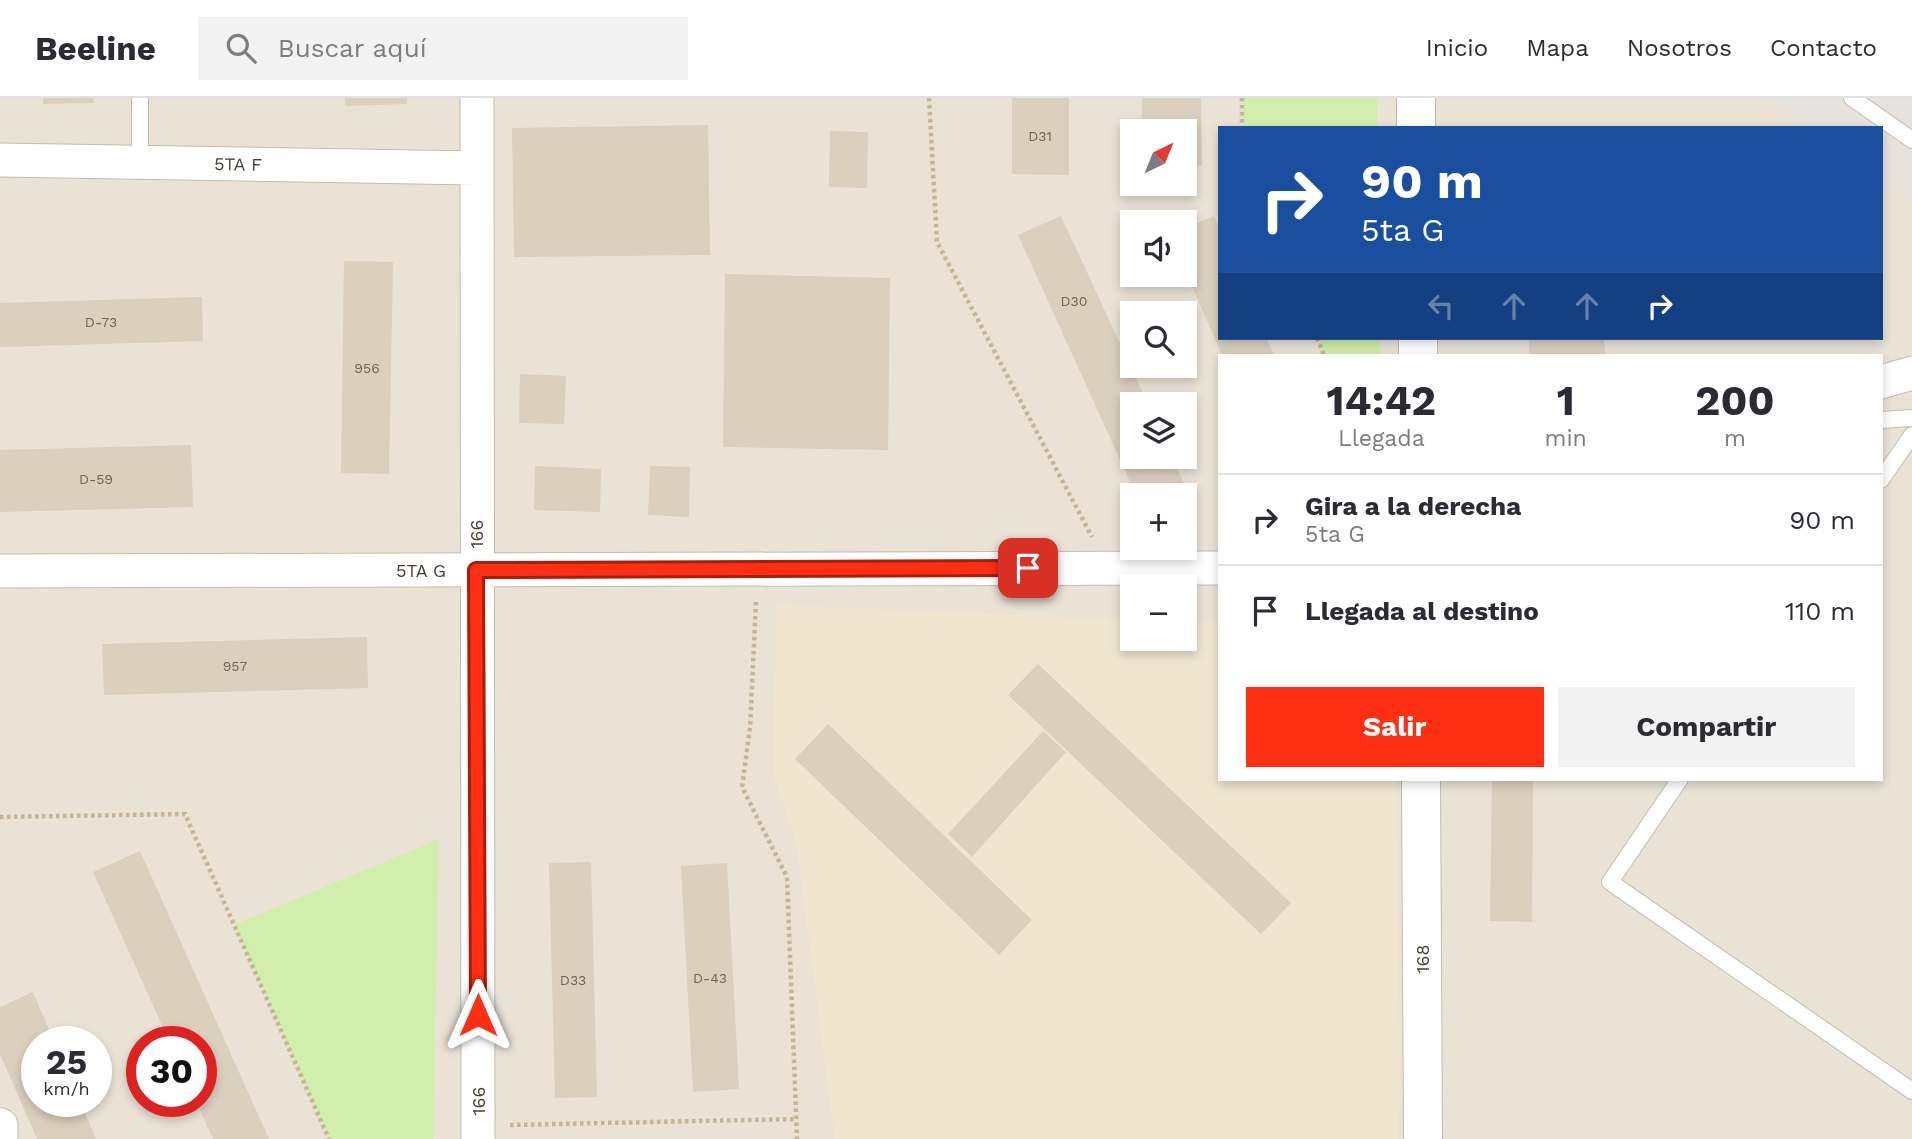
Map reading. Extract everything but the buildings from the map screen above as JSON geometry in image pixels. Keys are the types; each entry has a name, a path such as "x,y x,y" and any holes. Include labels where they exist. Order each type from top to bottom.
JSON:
{"street":[{"name":"166","path":"477,98 478,1133"},
{"path":"1416,98 1416,126"},
{"name":"5TA F","path":"0,160 475,168"},
{"path":"1883,381 1912,373"},
{"name":"5TA G","path":"0,571 1218,568"},
{"name":"168","path":"1421,781 1423,1139"},
{"path":"1,1125 1,1139"}],"lane":[{"path":"140,98 140,163"},
{"path":"1852,98 1912,140"},
{"path":"1883,420 1912,418"},
{"path":"1883,477 1912,435"},
{"path":"1679,781 1610,882 1912,1091"}],"path":[{"path":"929,98 937,242 1109,568"},
{"path":"1242,98 1242,126"},
{"path":"757,569 750,728 742,787 786,877 797,1139"},
{"path":"0,817 185,814 329,1139"},
{"path":"478,1133 796,1119"}],"shaded area":[{"path":"0,98 1912,98 1912,1139 0,1139"},
{"path":"1768,98 1912,98 1912,202 1883,181 1883,126 1806,126"},
{"path":"776,605 1120,619 1120,651 1197,651 1197,622 1218,623 1218,781 1396,781 1400,1093 1397,1139 835,1139 796,840 774,777"}],"green space":[{"path":"1244,98 1377,98 1377,126 1243,126"},
{"path":"1317,340 1380,340 1380,354 1324,354"},
{"path":"439,839 433,1139 329,1139 234,925"}],"route":[{"path":"478,1015 476,570 1028,568"}]}
